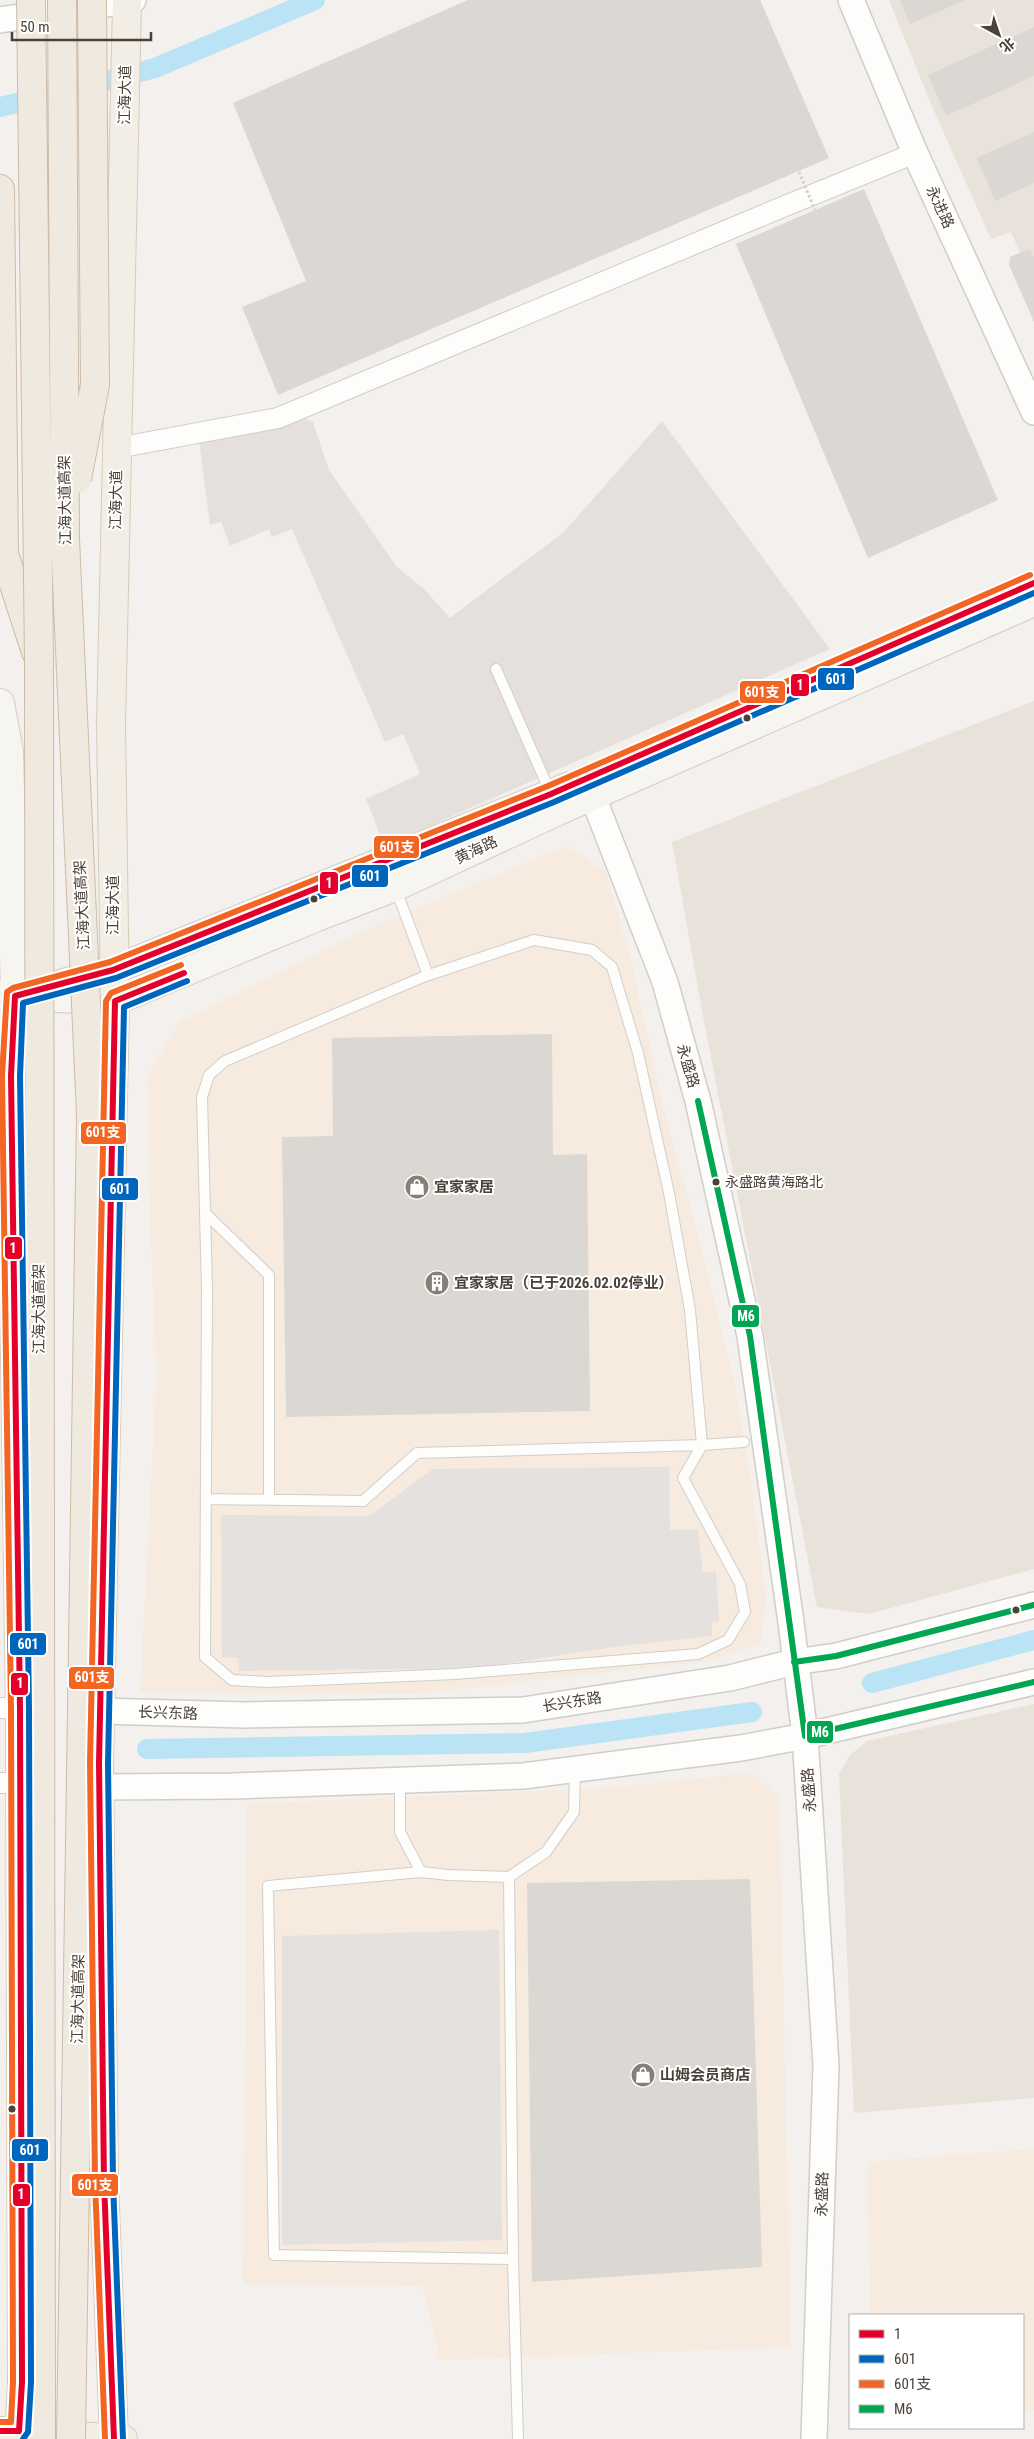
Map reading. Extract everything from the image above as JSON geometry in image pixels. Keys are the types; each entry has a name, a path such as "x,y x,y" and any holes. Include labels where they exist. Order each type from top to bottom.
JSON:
{"highway":[{"name":"江海大道高架","path":"20,2435 39,661 31,0"},
{"name":"江海大道高架","path":"62,0 66,539 91,1114 70,2439"},
{"path":"66,539 95,385 92,0"},
{"path":"0,189 4,554 39,661"}],"main road":[{"name":"江海大道","path":"117,2439 104,2182 99,1787 115,1001 113,970 111,724 129,1"},
{"name":"黄海路","path":"589,788 1034,583"},
{"name":"黄海路","path":"8,996 113,970 554,803 1034,602"},
{"path":"0,703 9,751 8,996 12,1076 10,1783 22,2382 20,2435 117,2439"},
{"name":"黄海路","path":"8,996 115,1001 318,917 395,888 554,803"}],"street":[{"name":"永进路","path":"851,0 915,153 1034,412"},
{"path":"0,20 129,1"},
{"path":"117,448 278,418 915,153"},
{"name":"永盛路","path":"589,788 665,982 698,1101 750,1336 791,1622 794,1662 805,1736 826,2066 814,2439"},
{"name":"长兴东路","path":"100,1711 245,1715 523,1710 730,1678 794,1662 836,1656 1034,1605"},
{"path":"99,1787 233,1786 523,1776 741,1748 805,1736 1034,1682"}],"lane":[{"path":"496,669 554,803"},
{"path":"395,888 428,975"},
{"path":"534,940 592,950 612,967 638,1053 670,1193 690,1310 702,1445 683,1478 740,1584 745,1612 728,1640 698,1654 374,1679 267,1682 232,1680 204,1657 206,1499 205,1213 202,1097 209,1076 225,1061 428,975 534,940"},
{"path":"205,1213 269,1275 269,1499"},
{"path":"206,1499 363,1501 417,1453 702,1445 744,1442"},
{"path":"513,2259 274,2255 268,1886 421,1872 509,1877 546,1852 574,1812 575,1770"},
{"path":"400,1781 400,1832 421,1872"},
{"path":"509,1877 513,2259 518,2439"}],"path":[{"path":"799,172 815,210"}],"shaded area":[{"path":"889,0 1034,0 1034,284 1011,232 991,239 931,104"},
{"path":"304,418 313,422 329,470 397,567 424,589 450,618 563,533 662,421 830,649 389,844 382,840 366,799 420,774 403,734 385,742 292,529 272,537 269,529 230,546 221,522 210,525 199,440 275,426"},
{"path":"1034,701 1034,1569 869,1614 817,1607 703,1016 672,842"},
{"path":"567,846 606,872 632,965 661,1098 704,1258 736,1391 751,1483 766,1597 760,1643 715,1660 413,1694 140,1692 157,1373 149,1196 148,1075 179,1022 374,926"},
{"path":"669,1467 670,1530 698,1530 703,1573 716,1571 719,1621 712,1622 712,1636 621,1646 477,1668 239,1671 238,1658 222,1657 221,1515 369,1516 433,1469"},
{"path":"1034,1704 1034,2098 854,2113 839,1774 850,1755 867,1741"},
{"path":"752,1773 779,1798 791,2347 440,2360 423,2286 243,2284 247,1804 604,1788"},
{"path":"499,1930 502,2240 282,2245 282,1936"},
{"path":"1034,2149 1034,2410 1024,2410 1024,2314 870,2314 867,2162"}],"building":[{"path":"468,0 760,0 829,158 278,395 242,307 306,281 233,103"},
{"path":"900,0 966,0 910,24"},
{"path":"1034,27 1034,76 946,116 928,75"},
{"path":"1034,132 1034,183 995,201 977,158"},
{"path":"864,189 998,500 868,558 736,244"},
{"path":"1030,249 1034,257 1034,322 1009,265 1010,257"},
{"name":"宜家家居（已于2026.02.02停业）","path":"552,1034 553,1155 587,1154 590,1411 286,1417 282,1137 333,1136 332,1038"},
{"name":"山姆会员商店","path":"750,1879 762,2267 532,2282 527,1883"}],"waterway":[{"path":"136,73 155,68 315,0"},
{"path":"0,107 114,79"},
{"path":"872,1683 1034,1640"},
{"path":"147,1749 525,1743 752,1712"}],"transit line":[{"name":"601支","path":"0,2422 11,2422 13,2382 11,1709 2,1076 7,992 13,988 110,962 548,786 1030,575"},
{"name":"1","path":"0,2431 19,2431 22,2382 20,1709 11,1076 15,996 113,970 551,794 1034,583"},
{"name":"601","path":"23,2439 28,2432 31,2382 29,1709 20,1076 23,1003 116,978 554,802 1034,593"},
{"name":"601支","path":"105,2439 95,2182 90,1763 106,1001 111,993 181,965"},
{"name":"1","path":"114,2439 104,2182 99,1763 115,1001 184,973"},
{"name":"601","path":"123,2439 113,2182 108,1763 124,1007 187,981"},
{"name":"M6","path":"698,1101 750,1336 805,1736 1034,1682"},
{"name":"M6","path":"794,1662 836,1656 1034,1605"}],"place":[{"name":"永盛路黄海路北","path":"716,1182"},
{"name":"宜家家居","path":"417,1187"},
{"name":"宜家家居（已于2026.02.02停业）","path":"437,1283"},
{"name":"山姆会员商店","path":"643,2075"}]}
